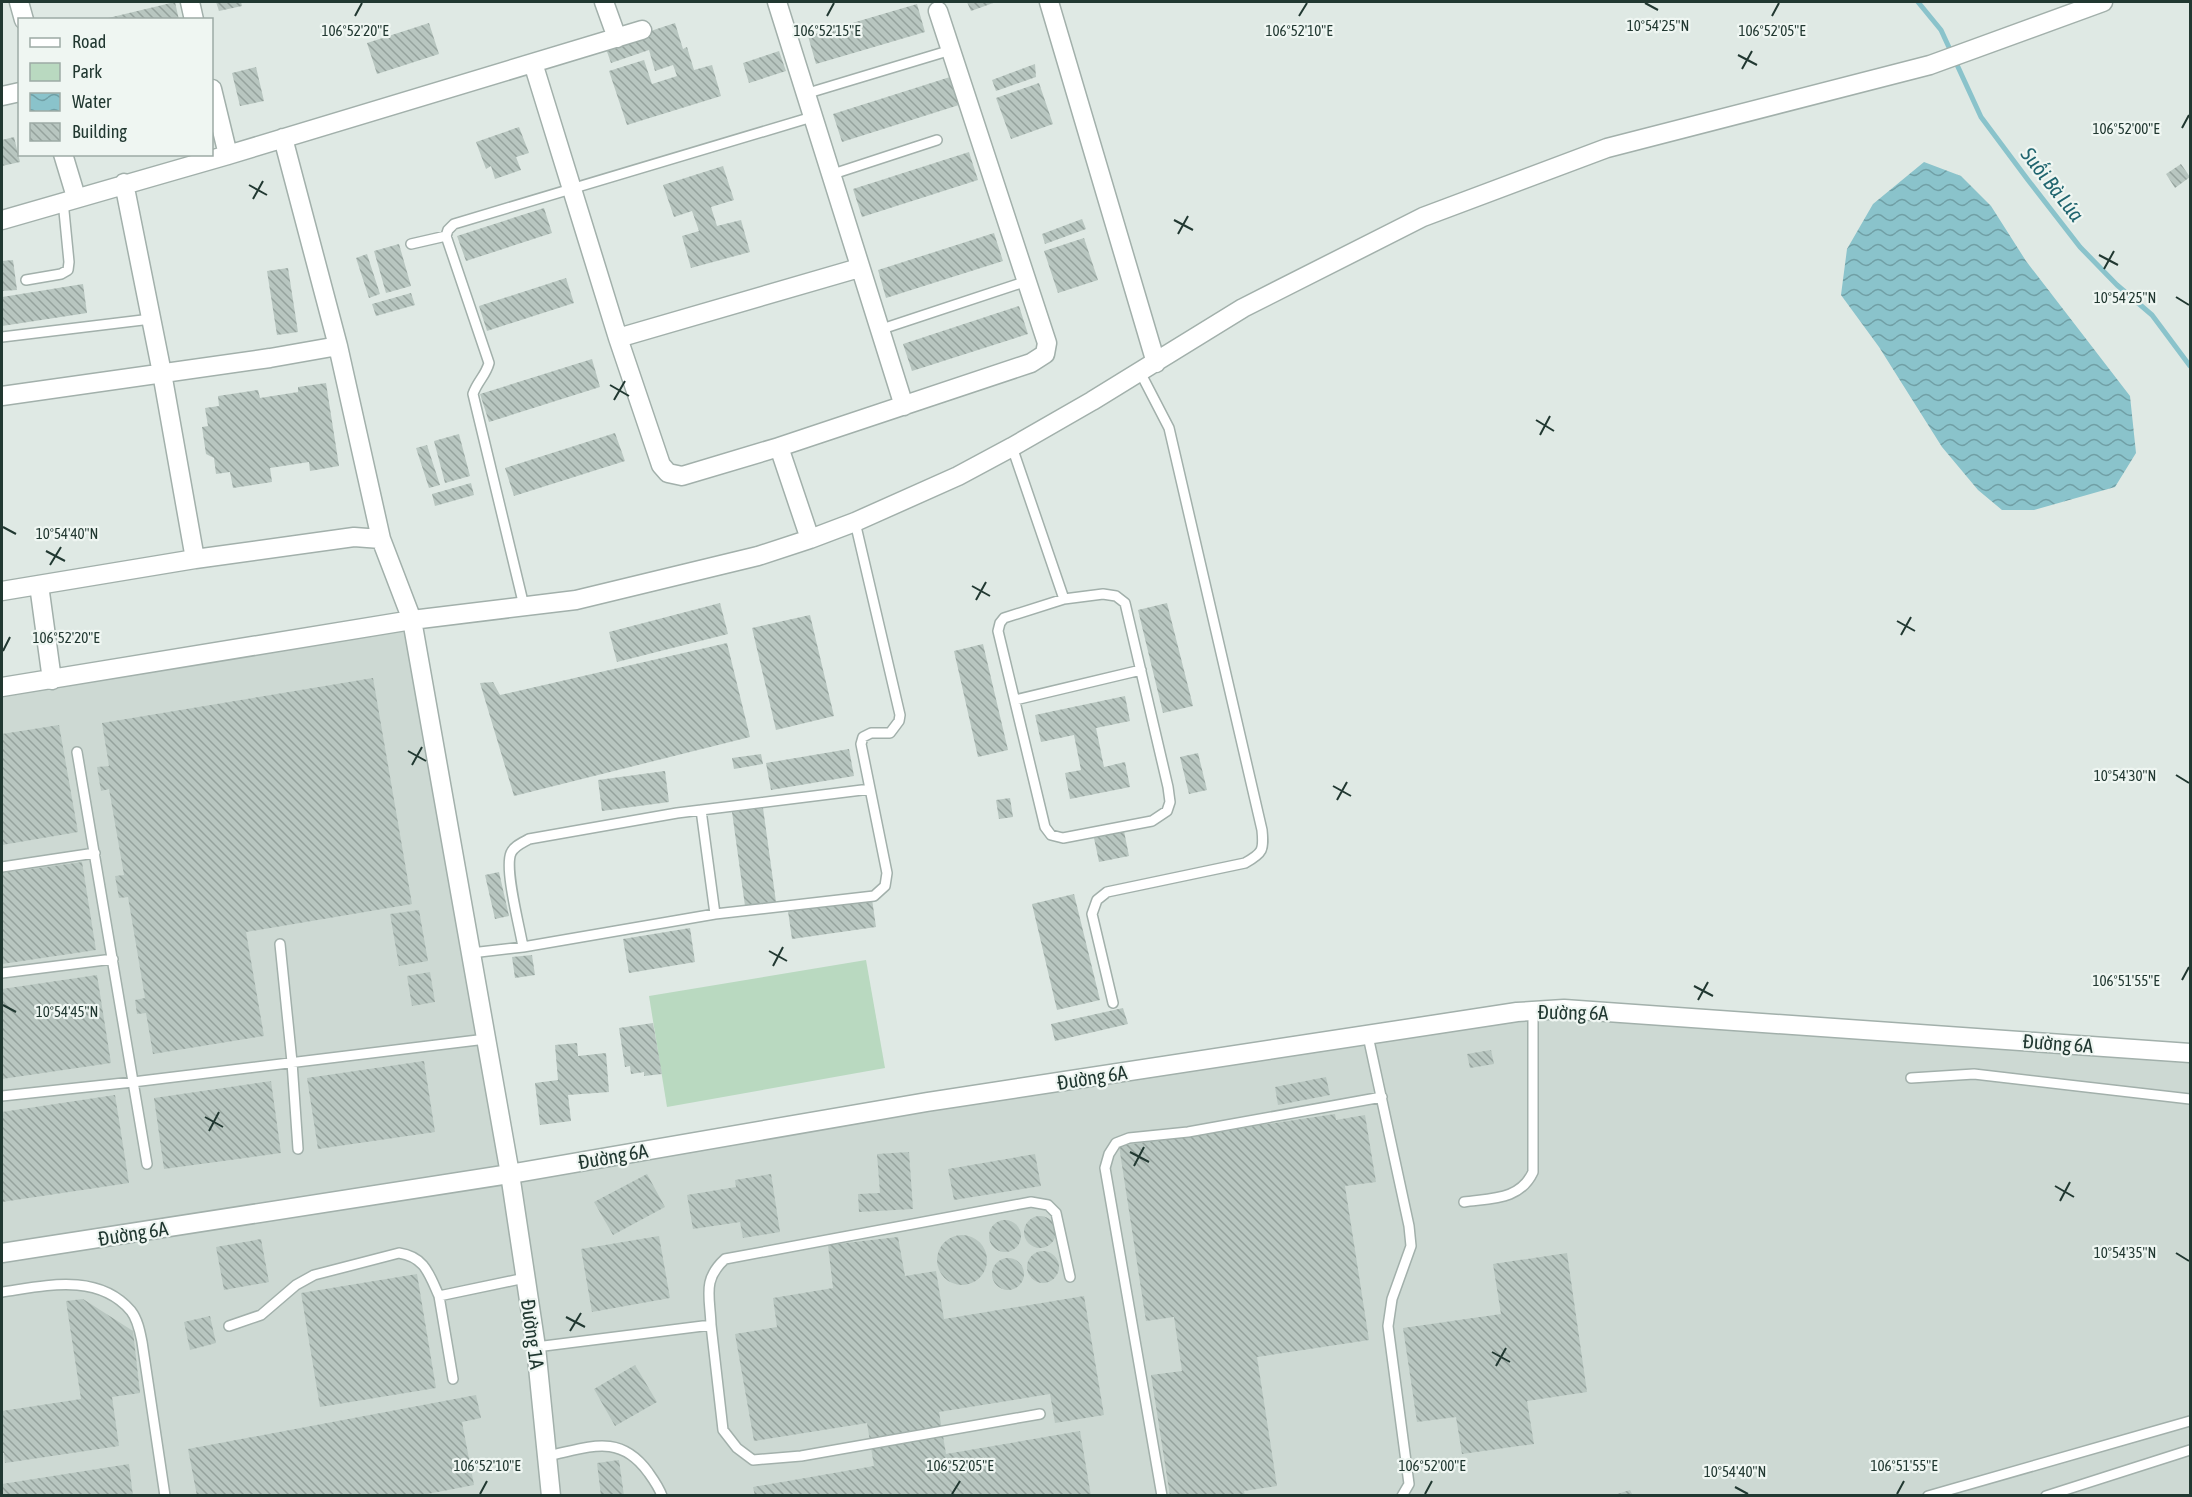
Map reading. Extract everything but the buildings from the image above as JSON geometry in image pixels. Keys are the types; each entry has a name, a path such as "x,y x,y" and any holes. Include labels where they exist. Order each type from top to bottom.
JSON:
{"street":[{"path":"19,2 23,18"},
{"path":"190,2 194,18"},
{"path":"604,2 617,38"},
{"path":"777,2 904,406"},
{"path":"1049,2 1148,367"},
{"path":"2,687 412,620 576,600 758,556 855,522 958,476 1148,367 1243,308 1423,217 1607,148 1930,65 2103,2"},
{"path":"533,63 618,338 661,465 668,473 682,476 780,447 904,406 1031,363 1046,354 1047,343 939,11"},
{"path":"2,220 124,183 228,155 642,30"},
{"path":"2,96 18,92"},
{"path":"213,93 228,155"},
{"name":"Đường 1A","path":"283,138 338,346 381,539 412,620 510,1174 536,1347 551,1496"},
{"path":"63,156 69,199"},
{"path":"124,183 162,374 195,559"},
{"path":"618,338 859,268"},
{"path":"2,396 338,346"},
{"path":"780,447 810,539"},
{"path":"2,591 195,559 354,537 381,539"},
{"path":"39,585 52,680"},
{"name":"Đường 6A","path":"2,1253 510,1174 927,1102 1533,1011 1588,1011 2190,1053"}],"lane":[{"path":"805,94 951,50"},
{"path":"525,606 473,394 477,384 487,373 489,363 446,236 448,230 454,224 812,117"},
{"path":"830,175 938,140"},
{"path":"26,280 61,274 68,270 69,199"},
{"path":"411,244 446,236"},
{"path":"879,330 1027,281"},
{"path":"2,337 151,319"},
{"path":"1113,1003 1092,914 1096,900 1107,892 1245,863 1259,856 1264,846 1260,818 1169,428 1148,367"},
{"path":"1012,447 1064,599"},
{"path":"471,954 715,915 874,896 885,886 886,873 861,744 863,737 871,733 890,733 899,721 900,715 855,522"},
{"path":"1103,594 1116,596 1125,603 1170,802 1167,812 1152,822 1063,838 1051,835 1045,827 998,631 1004,618 1064,599 1103,594"},
{"path":"1015,700 1141,670"},
{"path":"77,752 147,1164"},
{"path":"523,947 508,867 511,853 518,844 573,831 701,810 870,789"},
{"path":"701,810 715,915"},
{"path":"2,867 95,853"},
{"path":"280,944 298,1149"},
{"path":"2,973 113,959"},
{"path":"1464,1202 1512,1195 1527,1184 1533,1172 1533,1011"},
{"path":"1368,1036 1409,1226 1411,1246 1392,1299 1388,1326 1410,1484 1402,1496"},
{"path":"2,1096 486,1039"},
{"path":"1911,1078 1974,1074 2190,1100"},
{"path":"1162,1496 1105,1168 1109,1154 1116,1143 1129,1138 1188,1132 1382,1097"},
{"path":"1040,1414 801,1456 753,1460 737,1448 723,1430 711,1325 709,1279 725,1259 1031,1202 1048,1205 1056,1213 1070,1277"},
{"path":"229,1326 261,1316 296,1285 314,1275 399,1254 409,1255 418,1260 429,1273 439,1296 453,1379"},
{"path":"439,1296 525,1278"},
{"path":"2,1292 80,1284 107,1294 131,1312 142,1342 165,1496"},
{"path":"536,1347 711,1325"},
{"path":"1928,1496 2190,1421"},
{"path":"547,1456 602,1445 622,1448 638,1459 660,1489 662,1496"},
{"path":"2046,1496 2190,1450"}],"shaded area":[{"path":"407,628 502,1169 919,1110 1520,1017 1565,1016 2190,1059 2190,1495 2,1496 2,694"}],"green space":[{"path":"866,960 885,1068 667,1107 649,996"}],"water":[{"path":"1924,162 1961,176 1991,206 2026,261 2130,396 2136,453 2115,487 2034,510 2002,510 1978,490 1942,447 1879,347 1841,295 1847,249 1873,204"}],"waterway":[{"name":"Suối Bà Lúa","path":"1918,2 1941,30 1981,117 2028,180 2080,247 2117,285 2152,315 2190,366"}]}
